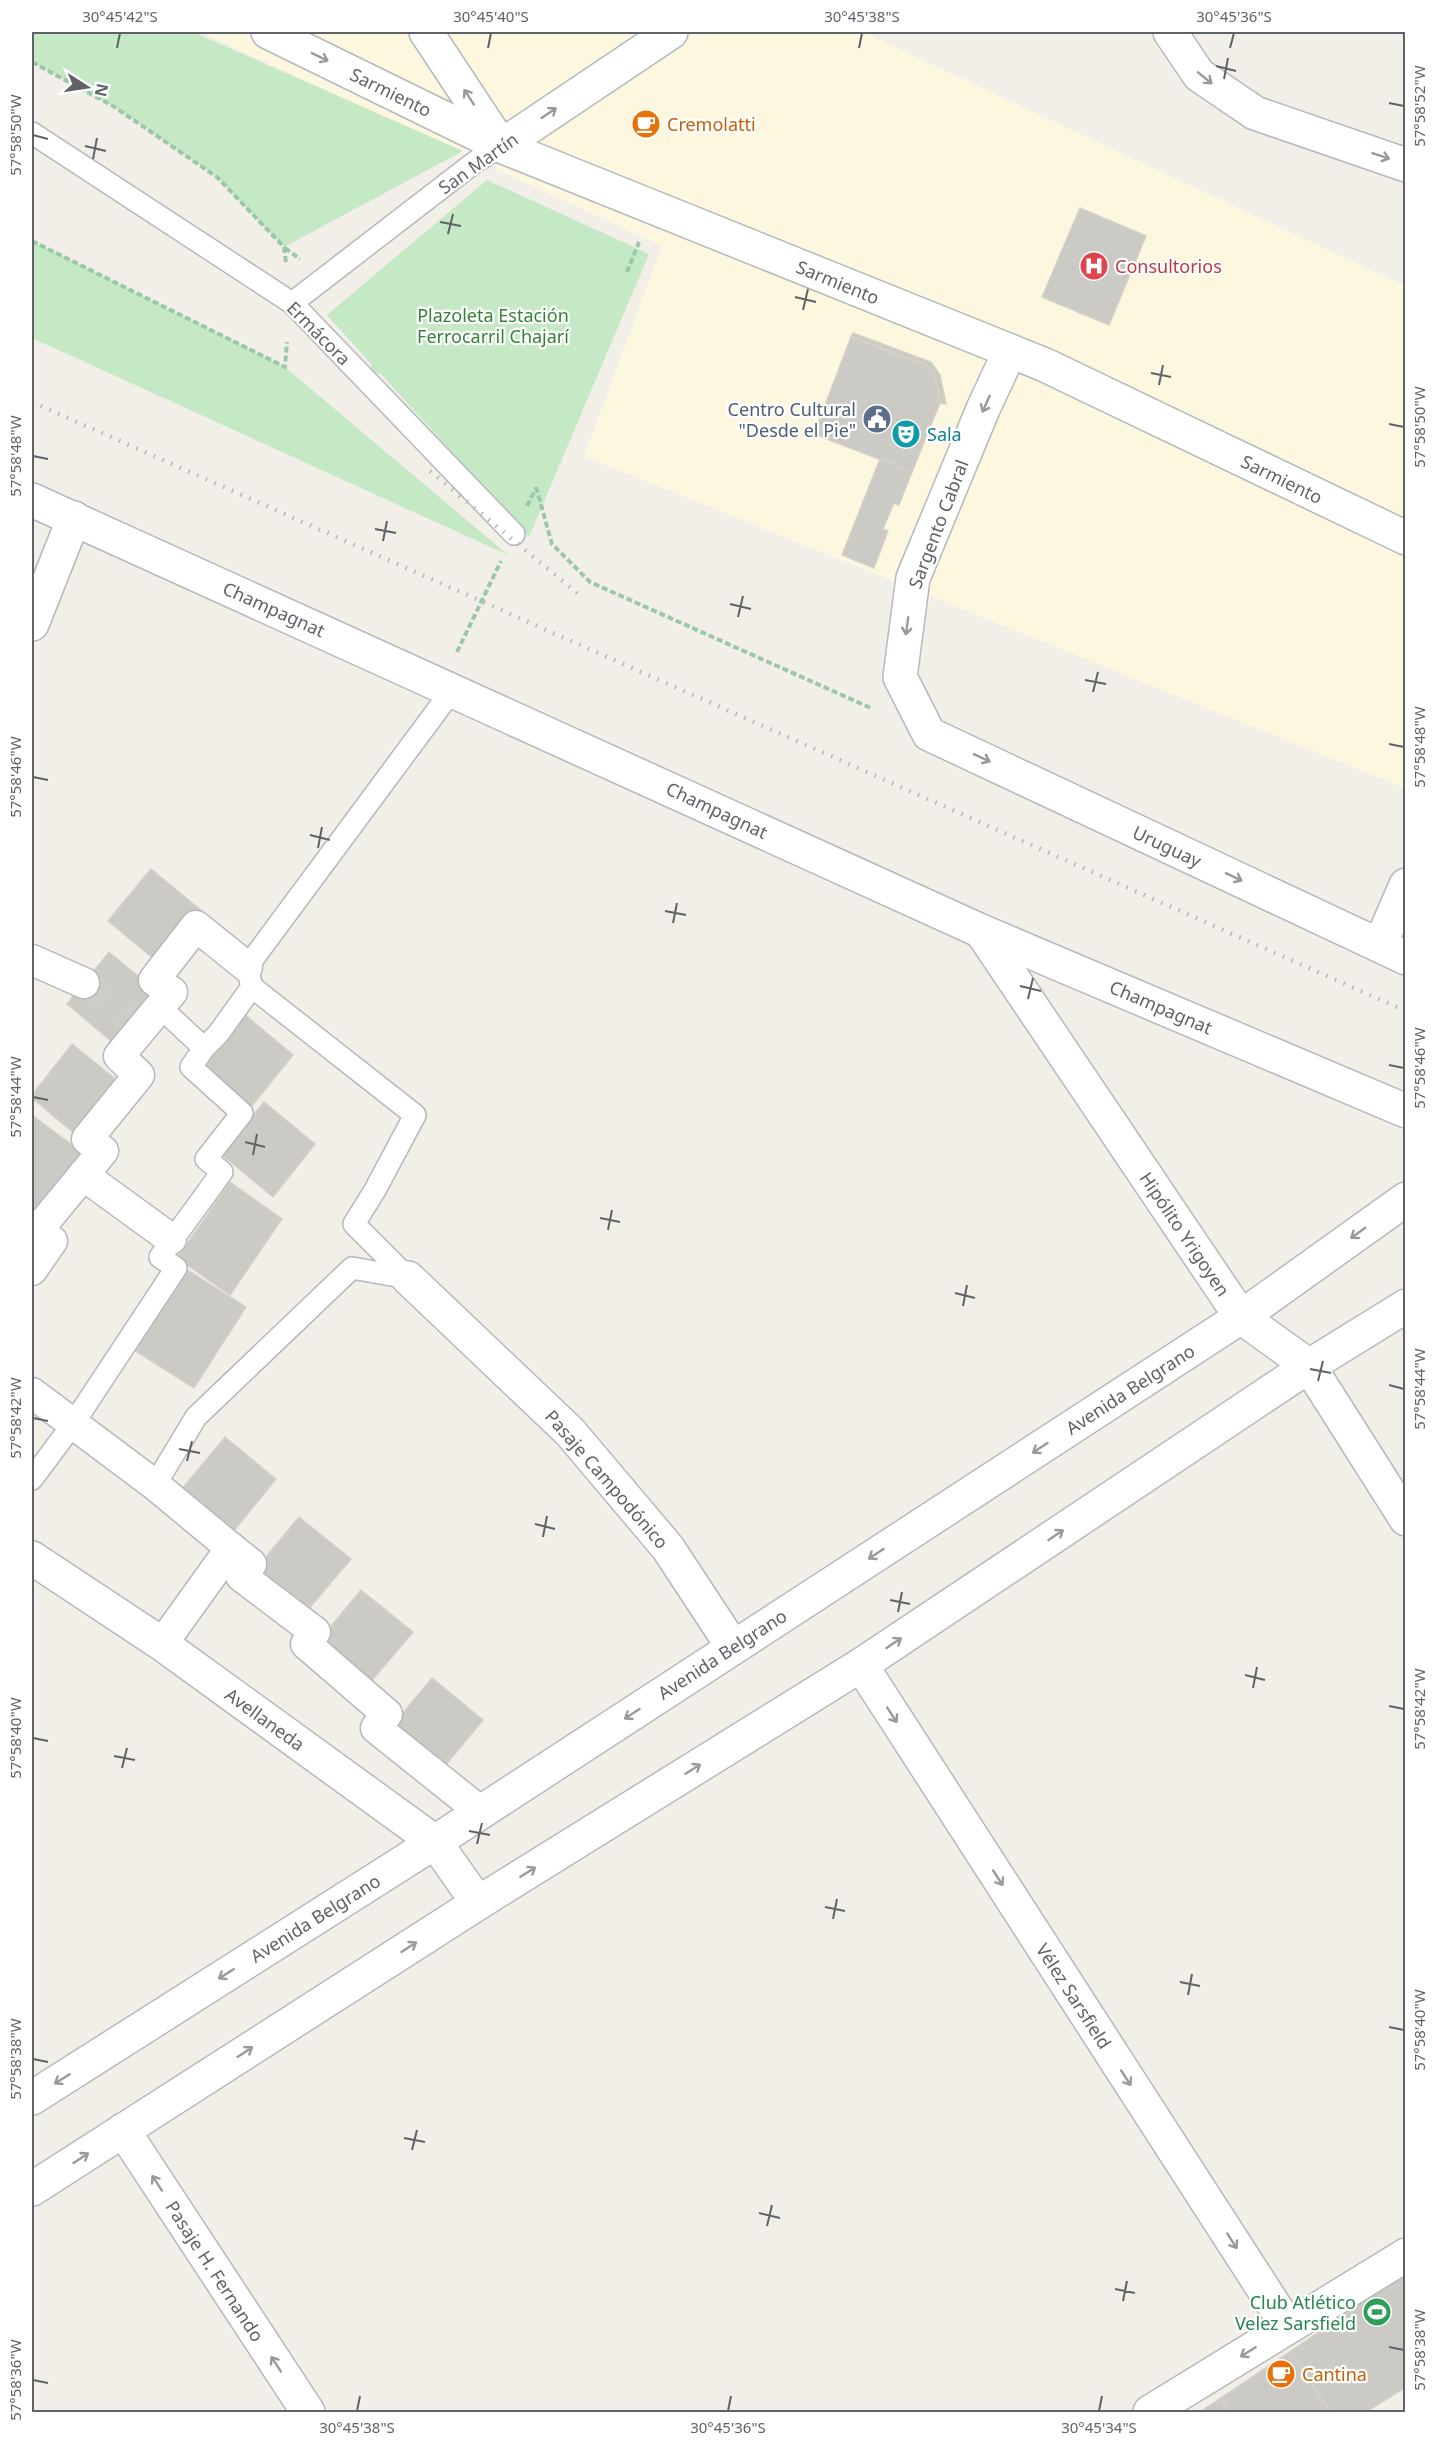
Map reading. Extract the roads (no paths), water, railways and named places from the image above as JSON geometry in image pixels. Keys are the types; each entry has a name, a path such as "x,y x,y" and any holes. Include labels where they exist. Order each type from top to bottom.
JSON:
{"street":[{"name":"Sarmiento","path":"268,32 501,146 1045,365 1406,538"},
{"path":"426,32 501,146"},
{"name":"San Martín","path":"501,146 671,32"},
{"path":"1170,32 1199,75 1255,113 1406,165"},
{"name":"Sargento Cabral","path":"929,734 900,677 913,578 983,409 1010,351"},
{"name":"Champagnat","path":"32,500 981,930 1406,1111"},
{"path":"32,624 74,518"},
{"name":"Uruguay","path":"929,734 1393,952"},
{"path":"1393,952 1406,885"},
{"path":"32,1270 52,1241 37,1231 103,1151 87,1139 140,1075 119,1056 172,992 154,980 196,926 249,977"},
{"name":"Hipólito Yrigoyen","path":"981,930 1241,1317 1309,1366 1406,1519"},
{"path":"32,960 84,983"},
{"path":"83,1175 171,1239"},
{"name":"Avenida Belgrano","path":"32,2098 435,1842 1241,1317 1406,1199"},
{"name":"Pasaje Campodónico","path":"408,1278 570,1432 668,1548 734,1647"},
{"path":"32,2189 478,1903 861,1665 1309,1366 1406,1306"},
{"path":"32,1394 155,1485 251,1564 241,1576 315,1632 306,1644 387,1714 376,1728 481,1812"},
{"path":"162,1644 231,1548"},
{"name":"Avellaneda","path":"33,1561 162,1644 435,1842 478,1903"},
{"name":"Vélez Sarsfield","path":"861,1665 1288,2328"},
{"name":"Pasaje H. Fernando","path":"123,2130 308,2412"},
{"path":"1150,2412 1406,2255"}],"lane":[{"name":"Ermácora","path":"32,133 292,303 514,534"},
{"name":"San Martín","path":"292,303 475,162 501,146"},
{"path":"32,1479 73,1424 176,1268 160,1257 222,1172 206,1159 242,1113 191,1067 204,1048 218,1034 249,977 447,687"},
{"path":"249,977 415,1115 354,1224 408,1278"},
{"path":"147,1020 204,1048"},
{"path":"155,1485 196,1417 352,1268 408,1278"}],"tunnel":[{"path":"84,983 137,1023"}],"railway":[{"path":"32,402 1406,1011"},
{"path":"430,471 583,598"}],"place":[{"name":"Cremolatti","path":"646,124"},
{"name":"Consultorios","path":"1094,266"},
{"name":"Centro Cultural \"Desde el Pie\"","path":"877,419"},
{"name":"Sala","path":"906,434"},
{"name":"Club Atlético Velez Sarsfield","path":"1377,2312"},
{"name":"Cantina","path":"1281,2374"}],"park label":[{"name":"Plazoleta Estación Ferrocarril Chajarí","path":"493,325"}]}
